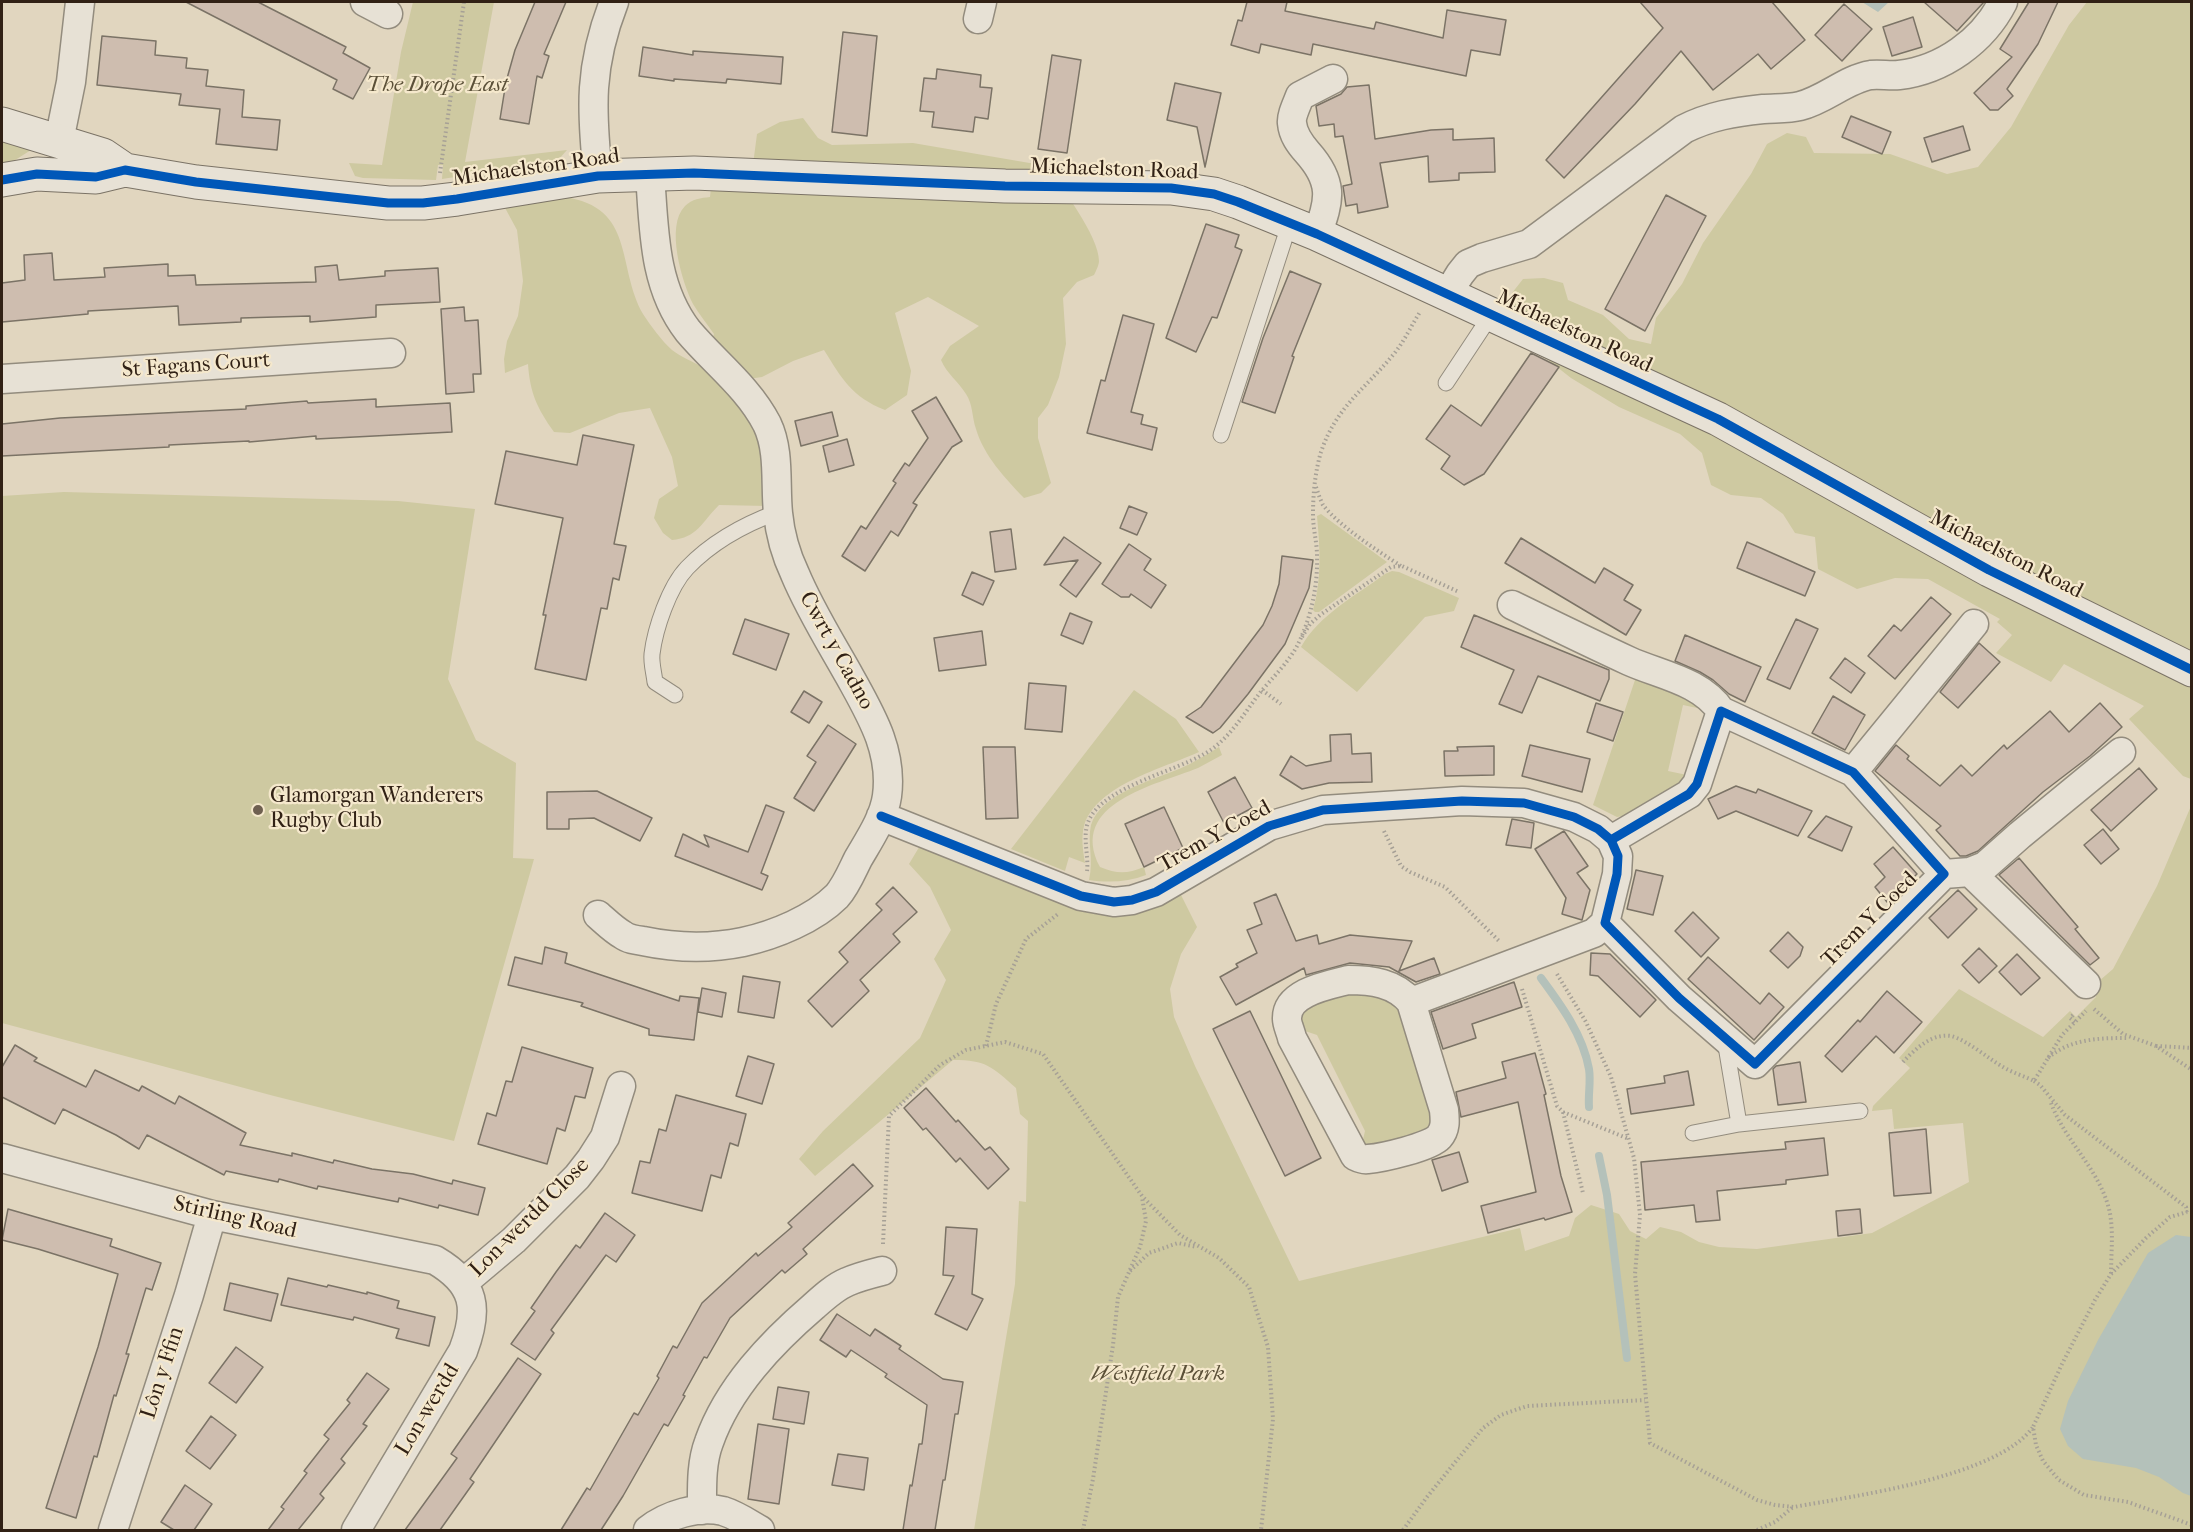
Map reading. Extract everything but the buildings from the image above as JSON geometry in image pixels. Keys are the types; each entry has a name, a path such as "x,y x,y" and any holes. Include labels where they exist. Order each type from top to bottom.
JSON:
{"street":[{"path":"59,141 69,93 80,2"},
{"path":"598,176 594,132 594,74 599,48 614,2"},
{"path":"1441,291 1468,264 1529,244 1684,129 1704,119 1730,112 1798,107 1860,78 1872,75 1898,75 1921,71 1959,53 1980,35 1997,14 2003,2"},
{"path":"1304,228 1324,216 1328,189 1319,165 1297,140 1292,122 1300,96 1333,79"},
{"name":"Michaelston Road","path":"2,124 103,155 125,170"},
{"name":"Michaelston Road","path":"2,180 37,174 96,177 125,170 196,182 388,203 423,203 457,199 598,176 701,173 1005,186 1189,189 1238,202 1304,228 1718,419 1989,570 2192,669"},
{"name":"Cwrt y Cadno","path":"598,915 625,937 661,945 692,948 723,946 750,941 771,933 819,910 838,894 881,816 888,782 884,746 874,720 795,574 780,529 776,461 768,425 742,388 690,333 675,312 667,293 660,274 656,252 650,174"},
{"name":"St Fagans Court","path":"2,379 391,353"},
{"name":"Trem Y Coed","path":"1512,605 1632,662 1688,684 1704,693 1715,702 1721,711 1853,772 1957,873 1755,1064 1679,998 1605,923"},
{"path":"1853,772 1974,624"},
{"path":"1411,1002 1594,933 1605,923 1617,874 1618,856 1611,840 1689,794 1697,784 1721,711"},
{"path":"1957,873 1985,866 2121,752"},
{"name":"Trem Y Coed","path":"881,816 1081,896 1114,902 1132,900 1156,892 1269,826 1323,810 1462,801 1524,803 1574,817 1598,829 1611,840"},
{"path":"1957,873 2086,984"},
{"path":"1348,980 1382,983 1405,995 1411,1002 1444,1110 1446,1124 1440,1136 1430,1143 1365,1160 1355,1156 1298,1047 1287,1019 1290,1005 1302,995 1318,987 1348,980"},
{"name":"Lon-werdd Close","path":"463,1283 514,1240 577,1177 605,1137 621,1086"},
{"name":"Stirling Road","path":"2,1158 212,1215 435,1260 450,1269 463,1283"},
{"name":"Lôn y Ffin","path":"113,1530 189,1295 212,1215"},
{"path":"702,1510 703,1465 708,1442 747,1375 786,1330 829,1293 846,1282 882,1271"},
{"name":"Lon-werdd","path":"356,1530 463,1351 472,1328 473,1308 463,1283"},
{"path":"648,1530 672,1517 702,1510 721,1511 760,1530"}],"lane":[{"path":"1221,435 1304,228"},
{"path":"1446,383 1491,315"},
{"path":"675,695 655,682 651,656 661,611 685,570 721,540 778,512"},
{"path":"1724,1037 1739,1124"},
{"path":"1693,1133 1739,1124 1860,1112"}],"path":[{"path":"439,183 451,80 464,2"},
{"path":"1298,645 1312,603 1316,574 1317,555 1313,516 1315,483 1322,451 1334,423 1353,396 1395,353 1441,291"},
{"path":"1315,483 1321,502 1331,514 1381,553 1402,566 1459,591"},
{"path":"986,1046 996,1004 1026,939 1081,896 1086,881 1088,860 1085,837 1090,817 1103,803 1122,790 1204,754 1225,738 1298,645 1310,624 1382,571 1402,566"},
{"path":"1262,690 1281,704"},
{"path":"1385,832 1401,866 1445,887 1502,944"},
{"path":"1544,953 1586,1022 1611,1077 1634,1158 1640,1215 1635,1274 1650,1443 1757,1500 1794,1507 1911,1485 1986,1460 2026,1437 2033,1427 2071,1346 2111,1274 2170,1217 2189,1212 2186,1207 2065,1115 2040,1085 2007,1070 1950,1036 1938,1037 1925,1042 1913,1050 1903,1062"},
{"path":"1520,982 1557,1106 1563,1112 1629,1139"},
{"path":"2034,1081 2062,1035 2091,1006 2113,1027 2133,1038 2156,1046 2192,1070"},
{"path":"2073,1015 2070,1018 2075,1022"},
{"path":"2044,1062 2056,1051 2071,1044 2090,1040 2133,1038"},
{"path":"882,1271 889,1116 940,1065 966,1050 1005,1042 1043,1054 1142,1196 1180,1235 1219,1258 1249,1287 1268,1347 1273,1419 1261,1530"},
{"path":"2156,1046 2192,1048"},
{"path":"2050,1099 2060,1124 2097,1179 2105,1197 2109,1211 2111,1274"},
{"path":"1563,1112 1583,1193"},
{"path":"1083,1530 1110,1367 1118,1298 1140,1247 1146,1221 1142,1196"},
{"path":"1128,1274 1149,1253 1178,1243 1202,1248"},
{"path":"1403,1530 1483,1428 1501,1415 1527,1406 1645,1400"},
{"path":"2033,1427 2036,1445 2043,1461 2059,1480 2084,1495 2128,1502 2192,1525"},
{"path":"1757,1530 1775,1522 1794,1507"}],"green space":[{"name":"The Drope East","path":"413,2 494,2 465,162 567,150 559,159 442,179 443,165 438,165 436,180 355,176 349,163 382,165 401,52"},
{"path":"2087,2 2191,2 2191,779 2183,776 2129,719 2144,706 2064,664 2051,682 1996,653 2012,635 1997,622 2000,619 1928,579 1895,578 1857,589 1818,569 1815,537 1795,533 1783,514 1761,498 1731,495 1711,485 1702,453 1680,434 1619,407 1571,378 1534,349 1508,313 1512,293 1523,279 1544,278 1563,283 1568,300 1603,315 1629,339 1651,344 1656,318 1682,284 1703,243 1751,174 1767,144 1787,133 1806,137 1814,153 1890,154 1947,174 1978,167 2011,127 2069,25"},
{"path":"803,118 818,138 832,145 913,143 1047,166 1078,212 1093,239 1099,263 1094,275 1077,282 1063,298 1066,344 1059,377 1048,405 1038,418 1038,438 1051,483 1041,493 1024,498 996,466 980,439 968,398 941,360 950,346 979,326 928,297 895,313 911,371 907,395 885,410 856,393 836,370 824,350 793,361 762,377 748,379 759,431 768,506 719,505 693,533 680,539 672,540 663,533 654,518 659,499 678,486 672,457 650,408 619,413 570,433 554,432 535,400 528,364 505,373 504,359 507,341 518,316 523,281 517,230 504,206 564,197 587,203 603,213 614,226 620,241 635,296 643,314 672,350 704,368 714,334 693,304 680,269 676,240 679,215 691,202 710,197 711,187 751,180 757,134 780,122"},
{"path":"2,137 31,150 12,162 2,165"},
{"name":"Glamorgan Wanderers Rugby Club","path":"64,492 398,501 475,509 448,679 476,740 516,763 513,858 534,859 454,1141 274,1096 2,1023 2,496"},
{"path":"1321,514 1387,562 1319,612 1315,612 1313,610 1320,563 1317,516"},
{"path":"1392,571 1459,598 1454,611 1425,617 1357,692 1301,647 1328,616 1350,598"},
{"path":"1640,677 1696,696 1702,709 1683,705 1668,771 1687,775 1685,781 1629,815 1617,817 1593,805 1635,680"},
{"path":"1134,690 1176,719 1199,752 1133,780 1102,799 1091,812 1084,826 1082,840 1085,863 1069,857 1065,871 1011,849"},
{"path":"1219,747 1222,755 1204,765 1140,790 1121,800 1105,812 1095,827 1093,845 1100,867 1122,872 1144,867 1146,875 1118,881 1089,880 1091,825 1096,814 1116,797 1142,783 1184,767"},
{"name":"Westfield Park","path":"2191,806 2191,1530 974,1530 1015,1284 1019,1201 1026,1202 1028,1121 1020,1114 1016,1088 982,1063 953,1060 815,1176 799,1159 823,1131 920,1038 946,980 934,959 951,930 930,887 909,864 921,844 1159,906 1181,895 1197,927 1181,954 1170,989 1174,1017 1195,1066 1299,1281 1520,1228 1525,1251 1569,1236 1575,1218 1591,1205 1619,1214 1630,1231 1646,1239 1660,1227 1681,1232 1699,1242 1719,1247 1757,1249 1872,1233 1969,1182 1963,1123 1894,1129 1892,1109 1872,1111 1873,1106 1910,1068 1899,1058 1959,989 2043,1037 2070,1011 2076,1017 2096,997 2092,987 2113,969 2157,886"},
{"path":"1344,990 1380,993 1401,1009 1435,1116 1429,1131 1376,1147 1362,1144 1365,1131 1317,1035 1302,1030 1300,1020 1302,1011"}],"shaded area":[{"path":"1862,2 1889,2 1878,12"},
{"path":"2176,1235 2191,1237 2191,1496 2159,1477 2136,1468 2083,1459 2068,1446 2060,1429 2068,1401 2098,1340 2148,1253"}],"waterway":[{"path":"1541,978 1563,1010 1582,1044 1589,1069 1589,1107"},
{"path":"1599,1156 1607,1195 1627,1358"}],"cycle path":[{"path":"2,180 37,174 96,177 125,170 196,182 388,203 423,203 457,199 598,176 694,173 1005,186 1171,188 1214,194 1317,234 1718,419 1989,570 2192,670"},
{"path":"881,816 1081,896 1114,902 1132,900 1156,892 1269,826 1323,810 1462,801 1524,803 1574,817 1598,829 1611,840 1689,794 1697,784 1721,711 1853,772 1944,874 1755,1064 1679,998 1605,923 1617,874 1618,856 1611,840"}],"place":[{"name":"Glamorgan Wanderers Rugby Club","path":"258,810"}]}
